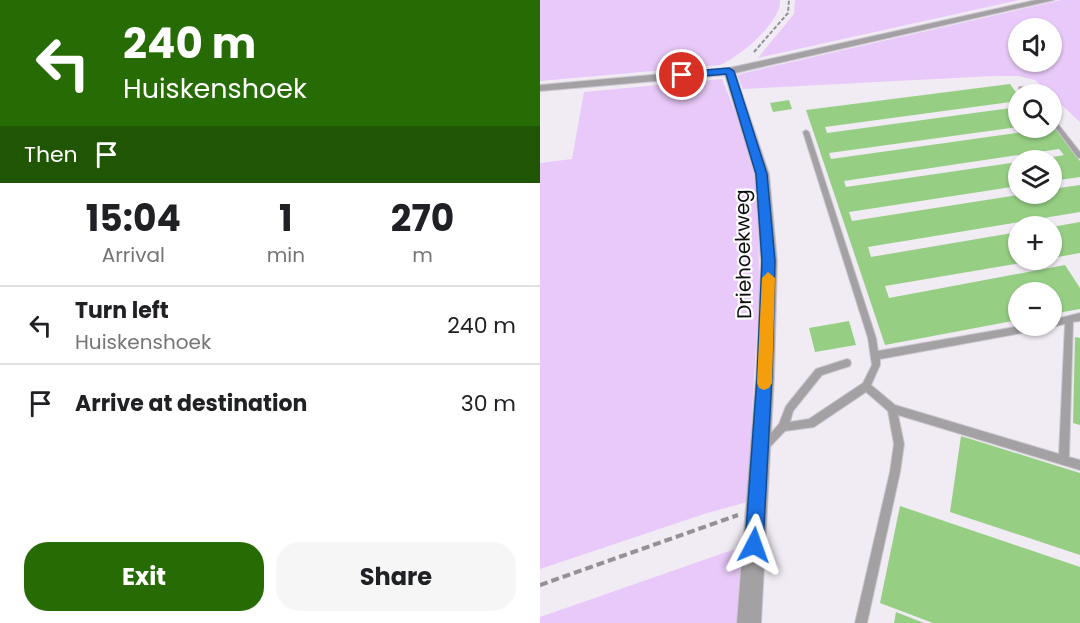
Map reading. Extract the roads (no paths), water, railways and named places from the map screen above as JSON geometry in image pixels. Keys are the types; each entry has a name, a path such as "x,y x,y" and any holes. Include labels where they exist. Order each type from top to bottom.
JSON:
{"street":[{"path":"540,88 729,71 1049,0"},
{"name":"Driehoekweg","path":"729,71 762,174 769,261 749,623"}],"lane":[{"path":"783,428 811,424 866,386 876,365 872,338 806,132"},
{"path":"1062,133 1080,156"},
{"path":"1062,321 1080,318"},
{"path":"1064,460 1069,320"},
{"path":"875,356 1008,332"},
{"path":"760,452 783,428 789,409 819,372 847,363"},
{"path":"866,386 892,410 1080,465"},
{"path":"861,623 895,472 899,444 892,410"}]}
